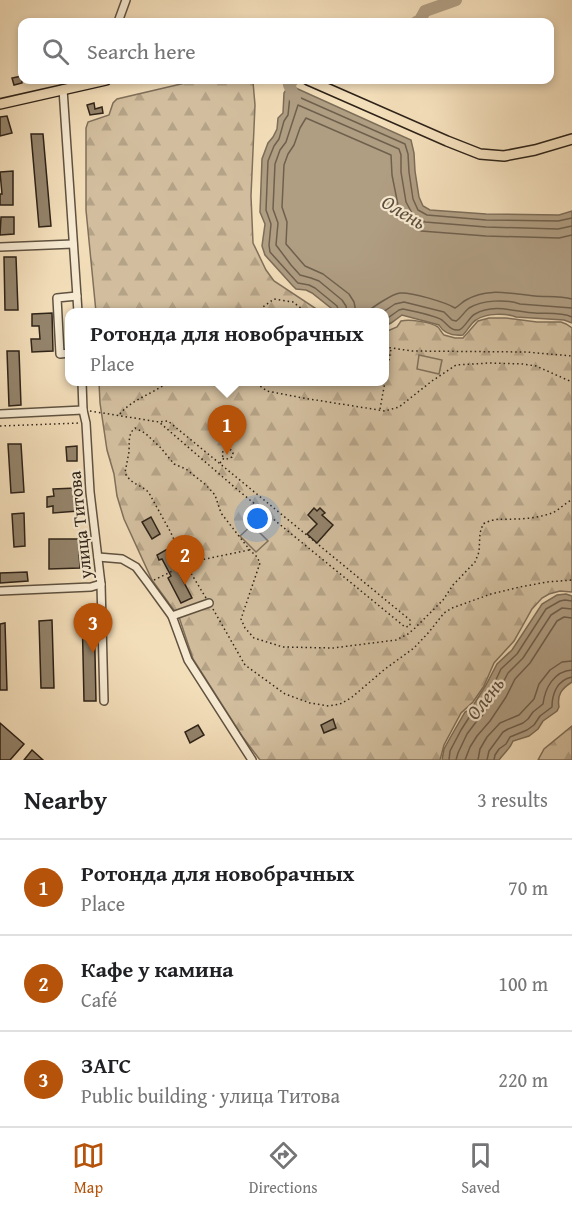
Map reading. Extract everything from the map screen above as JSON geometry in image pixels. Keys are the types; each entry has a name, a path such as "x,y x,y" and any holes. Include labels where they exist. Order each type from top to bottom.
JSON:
{"main road":[{"path":"0,104 85,84"},
{"path":"317,84 480,154 504,156 572,139"}],"street":[{"path":"119,18 126,0"},
{"path":"63,89 78,308"},
{"path":"0,247 73,244"},
{"path":"65,353 60,354 57,298 77,296"},
{"name":"улица Титова","path":"82,386 90,492 101,584 104,701"},
{"path":"0,414 83,410"},
{"path":"98,557 122,559 136,567 172,616 188,660 252,760"},
{"path":"0,591 81,588 101,584"},
{"path":"172,616 209,603"}],"path":[{"path":"262,308 274,299 293,302 301,308"},
{"path":"389,359 391,348 412,351 526,352 572,356"},
{"path":"260,386 267,391 385,411 399,407 456,365 489,363 530,365 540,367 572,382"},
{"path":"119,416 127,406 162,386"},
{"path":"380,410 384,386"},
{"path":"83,410 159,422 168,421 410,620 410,626 405,627 159,422"},
{"path":"0,426 86,423"},
{"path":"572,500 554,512 535,517 494,518 483,524 479,552 475,562 453,585 443,600 408,634 396,640 333,648 283,647 254,638 241,619 260,563 221,513 215,495 206,485 186,469 174,464 145,432 135,428 130,436 125,473 133,483 146,489 170,531 185,564 245,665 285,694 310,703 329,706 340,704 351,698 414,648 444,613 459,604 520,587 572,580"},
{"path":"219,464 224,459"},
{"path":"147,583 185,564 249,549"}],"green space":[{"path":"181,84 253,84 255,105 251,196 253,243 274,281 315,308 96,308 86,210 86,128 88,122 109,115 117,99"},
{"path":"489,318 506,318 561,322 572,328 572,592 560,591 549,594 532,609 514,641 494,663 484,686 473,702 461,713 444,745 440,760 260,760 193,659 179,617 152,580 124,519 107,450 99,386 389,386 389,330 397,327 401,321 430,324 438,327 444,335 463,338 478,321"},
{"path":"419,355 442,360 439,374 417,369"},
{"path":"252,525 268,541 256,552 240,536"},
{"path":"572,726 572,760 538,760 544,749"}],"water":[{"path":"289,85 411,140 419,197 423,206 430,210 486,214 559,215 572,211 572,323 564,320 502,314 490,315 476,320 463,335 455,335 449,334 439,325 402,315 389,324 389,308 331,308 312,293 296,289 265,255 262,246 265,224 260,212 262,159 277,129 278,118 283,113 284,93"},
{"path":"557,595 572,596 572,682 561,693 557,711 543,721 538,729 529,736 513,741 499,760 442,760 444,749 450,738 465,712 471,709 497,664 512,650 542,604"}],"building":[{"path":"18,77 18,84 14,85 12,78"},
{"path":"94,103 95,109 102,107 103,113 90,115 87,105"},
{"path":"7,116 12,133 0,136 0,117"},
{"path":"31,134 43,134 51,226 39,227"},
{"path":"13,171 13,205 0,205 0,194 2,194 0,172"},
{"path":"1,217 14,217 14,234 0,235"},
{"path":"4,257 16,257 18,310 5,310"},
{"path":"52,313 53,351 32,352 31,339 40,339 39,326 32,326 32,314"},
{"path":"7,351 19,351 21,405 9,406"},
{"path":"8,444 21,444 24,492 11,493"},
{"path":"77,446 77,461 67,461 66,447"},
{"path":"76,488 78,511 53,513 53,506 47,507 47,497 54,496 53,489"},
{"path":"314,508 317,511 320,508 325,513 322,515 333,525 317,543 307,534 317,524 308,515"},
{"path":"24,513 25,546 14,547 12,514"},
{"path":"151,517 160,534 152,539 142,522"},
{"path":"49,539 78,539 80,568 49,569"},
{"path":"171,547 179,565 176,567 192,598 181,603 168,578 171,576 162,559 159,560 157,555"},
{"path":"27,572 28,581 0,583 0,573"},
{"path":"94,608 96,701 84,701 82,609"},
{"path":"52,620 54,688 41,688 39,621"},
{"path":"5,623 7,690 0,690 0,624"},
{"path":"333,719 336,728 324,733 321,725"},
{"path":"0,723 24,744 10,760 0,760"},
{"path":"198,725 204,735 190,743 185,732"},
{"path":"32,750 43,760 24,760"}],"waterway":[{"name":"Олень","path":"421,18 425,11 456,0"},
{"name":"Олень","path":"290,84 295,98"}],"place":[{"name":"Ротонда для новобрачных","path":"227,455"},
{"name":"Кафе у камина","path":"185,585"},
{"name":"ЗАГС","path":"93,653"}]}
